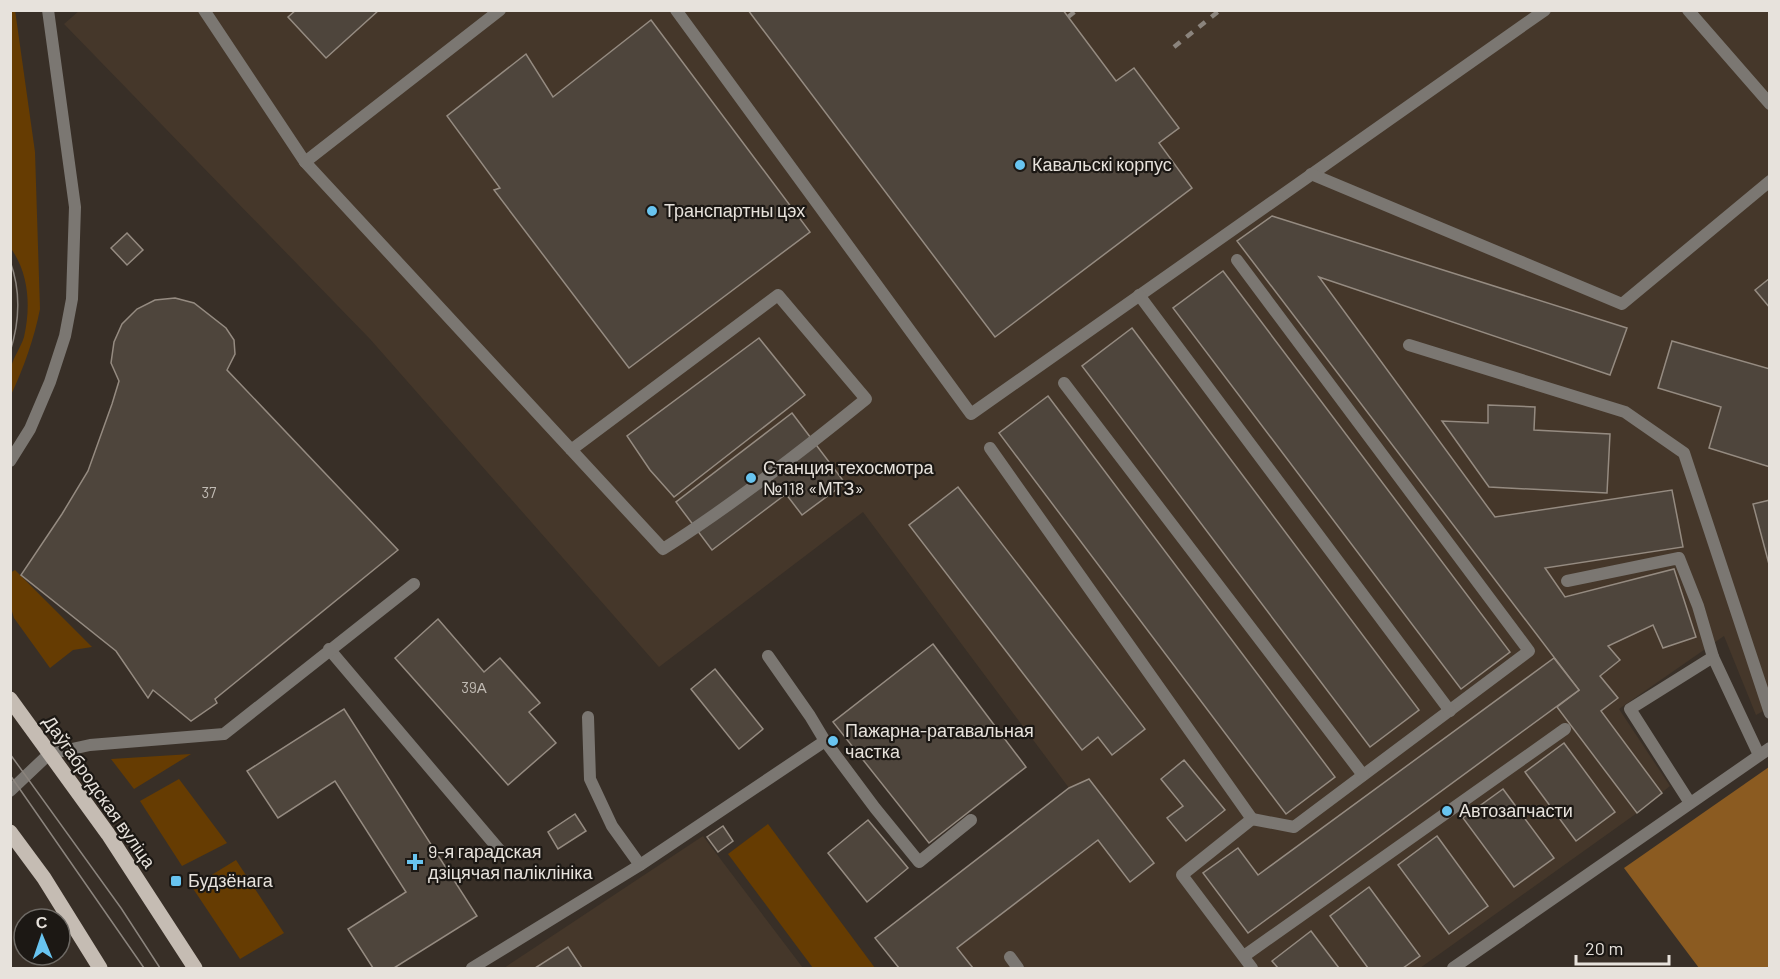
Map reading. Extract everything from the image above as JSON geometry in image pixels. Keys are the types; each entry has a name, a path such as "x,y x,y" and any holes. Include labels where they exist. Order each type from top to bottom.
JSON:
{"main road":[{"name":"Даўгабродская вуліца","path":"10,699 108,834 195,969"},
{"path":"10,832 44,878 100,969"}],"street":[{"path":"10,461 30,429 50,382 65,336 72,299 75,207 48,10"},
{"path":"204,10 305,162 571,450 663,549 696,528 866,399 778,295 571,450"},
{"path":"305,162 500,10"},
{"path":"676,10 971,414 1545,10"},
{"path":"1688,10 1770,104"},
{"path":"1311,174 1622,304 1770,181"},
{"path":"990,448 1252,819 1294,827 1529,651 1237,260"},
{"path":"1139,295 1450,711"},
{"path":"1409,345 1625,412 1684,453 1770,713"},
{"path":"1064,383 1363,776"},
{"path":"1453,969 1764,752 1713,657 1698,606 1679,558 1567,581"},
{"path":"10,790 50,754 90,745 224,734 414,584"},
{"path":"329,649 502,853"},
{"path":"768,656 825,741 919,862 971,820"},
{"path":"1690,803 1630,709 1713,657"},
{"path":"588,717 590,779 612,826 640,865"},
{"path":"1244,956 1565,729"},
{"path":"472,969 640,865 825,741"},
{"path":"1252,819 1182,875 1252,969"},
{"path":"1010,957 1018,969"}],"shaded area":[{"path":"15,10 35,152 40,309 28,353 11,395 10,370 24,337 28,302 25,279 10,247 10,11"},
{"path":"80,10 1769,11 1769,708 1756,715 1724,636 1619,709 1670,786 1637,813 1420,968 899,968 875,938 1069,788 863,512 659,667 370,339 64,24"},
{"path":"15,570 92,647 73,650 50,668 14,618 11,608 10,573"},
{"path":"191,754 134,789 111,759"},
{"path":"1769,767 1769,968 1699,968 1624,868"},
{"path":"179,779 227,843 182,866 140,801"},
{"path":"768,824 875,968 813,968 728,854"},
{"path":"703,836 803,968 504,968"},
{"path":"236,860 284,933 240,959 192,887"}],"building":[{"path":"296,10 379,10 326,58 288,17"},
{"name":"Кавальскі корпус","path":"748,10 1063,10 1116,81 1134,68 1179,128 1159,143 1192,188 995,337"},
{"name":"Транспартны цэх","path":"651,20 810,232 629,368 494,190 500,188 447,116 526,54 553,97"},
{"path":"1272,216 1627,328 1610,375 1319,277 1495,517 1672,490 1683,547 1545,568 1565,597 1674,569 1696,637 1663,648 1653,625 1608,646 1620,660 1600,676 1618,698 1601,711 1662,793 1637,813 1557,707 1579,690 1237,241"},
{"path":"127,233 143,250 127,265 111,248"},
{"path":"1223,271 1510,652 1461,689 1173,308"},
{"path":"1770,278 1770,308 1755,290"},
{"path":"175,298 194,303 226,328 234,340 235,354 227,370 398,550 215,699 217,703 191,721 153,690 148,698 116,651 21,575 88,471 119,381 111,363 114,342 122,324 137,309 155,300"},
{"path":"1132,328 1419,710 1370,747 1082,366"},
{"path":"759,338 805,395 674,497 650,470 627,436"},
{"path":"1672,341 1770,369 1770,467 1709,448 1721,407 1658,388"},
{"path":"1048,396 1335,777 1286,814 999,433"},
{"path":"1488,405 1535,407 1534,430 1610,434 1607,493 1489,487 1442,421 1488,423"},
{"path":"792,413 845,483 802,515 786,494 712,550 676,502"},
{"path":"958,487 1145,729 1112,755 1098,737 1082,750 909,525"},
{"path":"1770,500 1770,568 1753,504"},
{"path":"438,619 484,672 500,658 540,703 529,712 556,743 508,785 395,658"},
{"path":"933,644 1026,767 929,843 833,722"},
{"path":"1554,658 1579,690 1248,933 1203,873 1238,848 1258,875"},
{"path":"715,669 763,729 739,749 691,689"},
{"name":"9-я гарадская дзіцячая паліклініка","path":"344,709 477,916 394,968 373,968 348,929 406,892 335,781 278,818 247,771"},
{"path":"1564,743 1615,812 1576,841 1525,772"},
{"path":"1184,760 1225,810 1186,841 1167,818 1183,806 1161,779"},
{"path":"1089,779 1154,863 1130,882 1098,840 957,948 973,968 899,968 875,938 1069,788"},
{"path":"1503,789 1554,858 1514,887 1463,818"},
{"path":"575,814 586,831 558,849 548,832"},
{"path":"868,820 908,868 867,902 828,853"},
{"path":"723,826 733,841 718,852 707,837"},
{"path":"1437,836 1488,906 1449,934 1398,865"},
{"path":"1369,887 1420,956 1403,968 1368,968 1330,916"},
{"path":"1311,931 1339,968 1278,968 1272,961"},
{"path":"568,947 582,968 535,968"}],"tram line":[{"path":"10,261 14,272 18,306 16,329 10,352"},
{"path":"10,754 121,908 160,968"},
{"path":"10,775 144,968"}],"railway":[{"path":"1068,17 1077,10"},
{"path":"1174,47 1220,10"}],"place":[{"name":"Кавальскі корпус","path":"1020,165"},
{"name":"Транспартны цэх","path":"652,211"},
{"name":"Станция техосмотра №118 «МТЗ»","path":"751,478"},
{"name":"Пажарна-ратавальная частка","path":"833,741"},
{"name":"Автозапчасти","path":"1447,811"},
{"name":"9-я гарадская дзіцячая паліклініка","path":"415,862"},
{"name":"Будзёнага","path":"176,881"}]}
